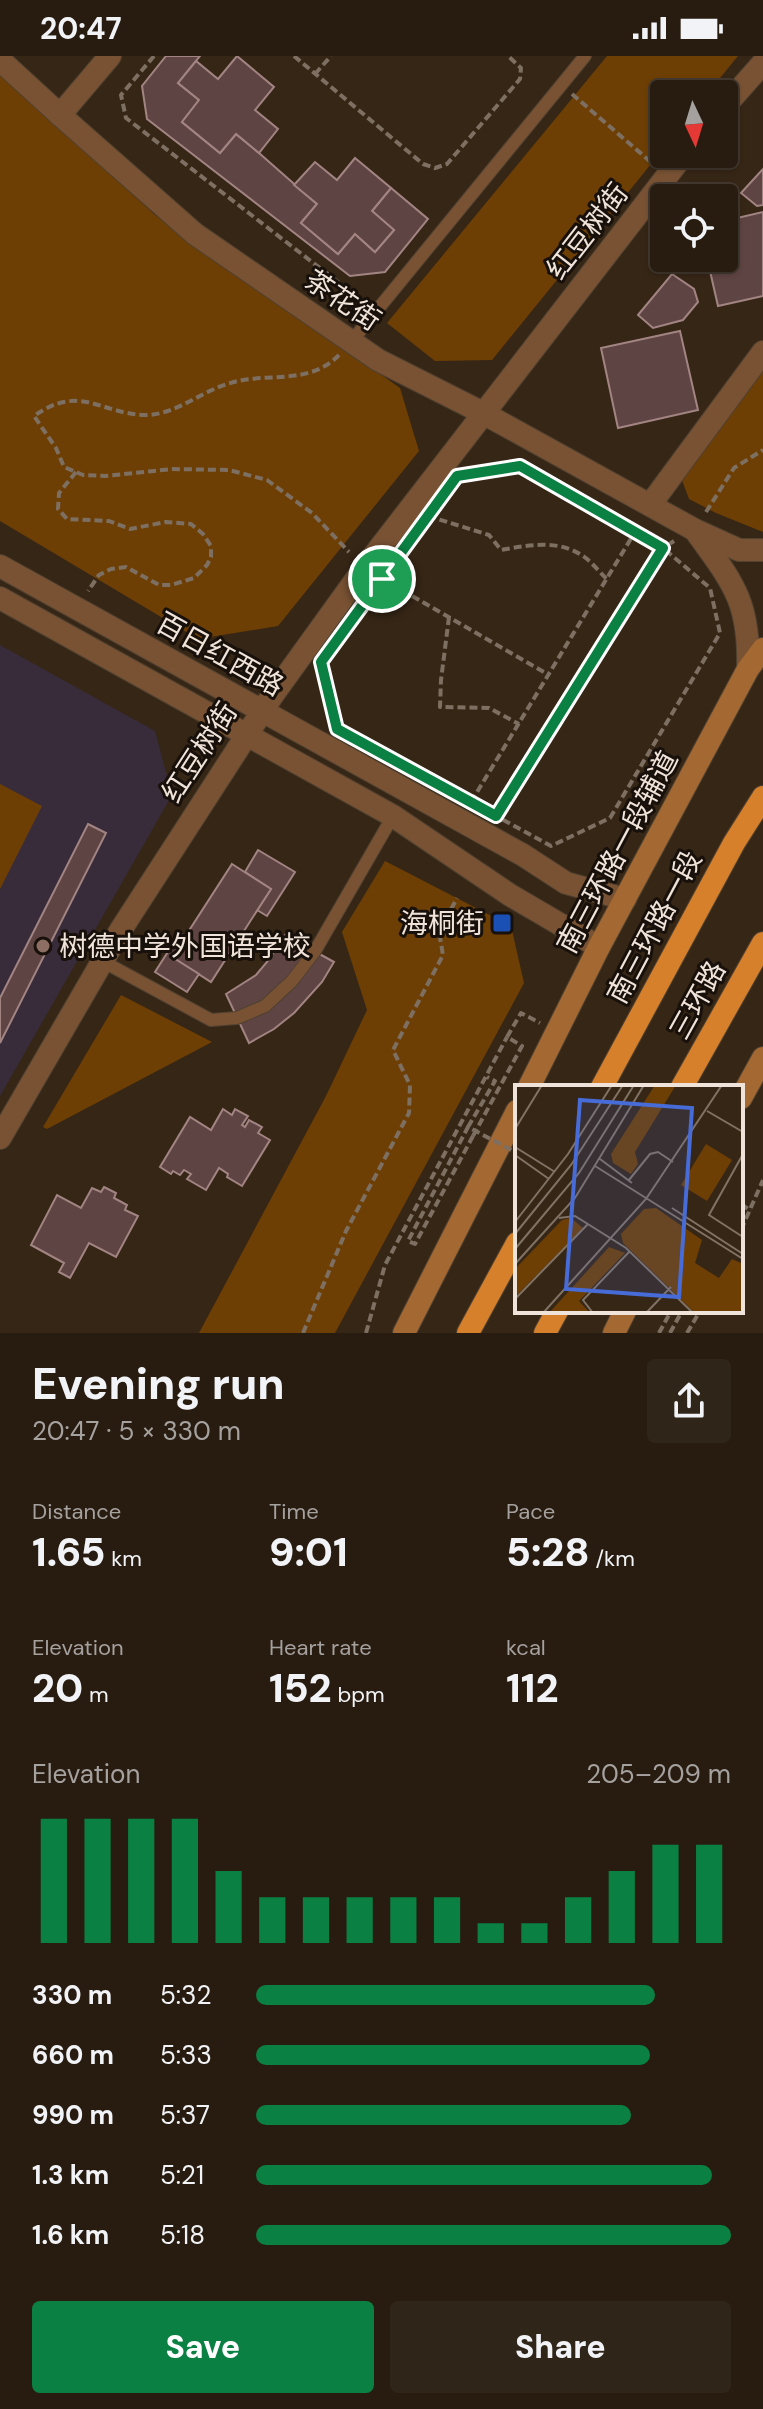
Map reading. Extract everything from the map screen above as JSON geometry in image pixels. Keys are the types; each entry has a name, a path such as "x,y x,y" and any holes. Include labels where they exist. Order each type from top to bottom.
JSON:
{"highway":[{"name":"南三环路一段","path":"603,1085 734,843 763,797"},
{"name":"三环路","path":"683,1085 763,943"},
{"path":"468,1333 515,1247"},
{"path":"545,1333 556,1313"}],"main road":[{"name":"南三环路一段辅道","path":"530,1085 599,947 748,669 763,649"},
{"path":"743,1094 763,1058"},
{"path":"404,1333 515,1115"},
{"path":"614,1333 624,1313"}],"street":[{"path":"60,115 110,56"},
{"name":"茶花街","path":"0,60 195,234 378,360 483,413 695,530 739,550 763,550"},
{"path":"738,91 763,63"},
{"name":"红豆树街","path":"0,1138 102,961 246,734 374,573 483,413 673,168"},
{"path":"650,505 763,352"},
{"name":"茶花街","path":"695,530 723,568 746,616 748,669"},
{"name":"百日红西路","path":"0,566 523,855 566,883 625,899"},
{"name":"百日红西路","path":"0,598 393,816 510,895 599,947"}],"lane":[{"path":"351,342 585,56"},
{"path":"102,961 211,1020 237,1018 265,1006 292,981 315,951 393,816"}],"path":[{"path":"154,56 121,95 126,118 376,312"},
{"path":"294,56 423,164 435,168 447,164 520,79 521,68 508,56"},
{"path":"315,74 331,56"},
{"path":"561,85 650,161"},
{"path":"351,342 330,364 303,375 230,382 173,409 149,415 119,412 95,402 75,400 51,404 34,416 56,448 64,467 83,475 105,476 172,469 229,470 267,480 312,513 374,573 549,675"},
{"path":"496,816 663,548 695,530 734,468 763,450"},
{"path":"520,466 663,548 710,588 720,633 610,818 551,846 337,729 321,662 374,573 428,516 457,476 520,466"},
{"path":"76,472 59,493 58,509 67,519 109,521 130,529 166,522 191,524 211,546 207,565 194,578 159,585 126,567 99,575 88,591"},
{"path":"428,516 489,535 501,550 533,544 561,546 584,556 607,579"},
{"path":"471,802 635,532"},
{"path":"449,617 440,707 489,708 519,724"},
{"path":"303,1333 346,1231 409,1113 410,1085 393,1050 443,955 439,932 457,898"},
{"path":"366,1333 385,1265 521,1013 557,1031"},
{"path":"486,1076 495,1081 408,1241 415,1244 522,1046 507,1037"},
{"path":"468,1127 515,1152"},
{"path":"743,1226 763,1180"},
{"path":"743,1205 751,1211"},
{"path":"659,1333 670,1313"},
{"path":"670,1333 681,1313"},
{"path":"687,1333 699,1313"}],"shaded area":[{"path":"607,56 738,56 718,80 650,80 650,165 492,360 435,361 387,323"},
{"path":"0,72 155,215 400,388 419,451 278,626 198,639 0,521"},
{"path":"763,365 763,532 689,499 680,475"},
{"name":"树德中学外国语学校","path":"0,645 155,731 172,795 0,1096"},
{"path":"0,784 42,806 0,889"},
{"path":"385,861 511,926 524,983 335,1333 199,1333 326,1096 367,1010 342,932"},
{"path":"121,995 212,1042 47,1129 43,1127"}],"building":[{"path":"166,56 200,56 178,83 199,100 182,122 220,153 236,134 259,153 317,204 301,223 338,254 355,234 375,252 394,230 372,211 391,188 428,219 385,272 350,276 147,119 142,86"},
{"path":"237,56 274,87 255,110 278,129 259,153 236,134 220,153 182,122 199,100 178,83 196,61 218,79"},
{"path":"355,158 391,188 372,211 394,230 375,252 355,234 338,254 301,223 317,204 294,185 315,162 337,180"},
{"path":"763,169 763,205 757,206 741,193"},
{"path":"763,212 763,296 718,306 710,272 738,272 738,218"},
{"path":"672,274 694,289 698,302 683,320 653,328 638,315"},
{"path":"680,331 698,410 618,428 601,348"},
{"path":"88,824 106,833 0,1043 0,998"},
{"path":"258,850 295,872 267,916 257,910 271,889 245,872"},
{"path":"232,864 271,889 211,982 172,957"},
{"path":"180,933 185,936 172,957 199,974 187,992 155,972"},
{"path":"285,935 334,962 322,982 294,1013 249,1043 226,994 256,975"},
{"path":"223,1109 232,1115 235,1109 248,1116 242,1125 245,1127 249,1120 262,1127 258,1133 270,1140 242,1186 219,1168 206,1190 187,1179 191,1174 184,1170 180,1175 173,1171 171,1174 160,1167 190,1117 211,1130"},
{"path":"104,1187 116,1193 114,1198 127,1205 125,1210 138,1216 116,1257 89,1243 70,1278 59,1272 64,1263 31,1245 57,1195 81,1208 92,1188 101,1192"}],"place":[{"name":"海桐街","path":"502,923"},
{"name":"树德中学外国语学校","path":"43,946"}],"route":[{"path":"520,466 663,548 496,816 337,729 321,662 382,579 457,476 520,466"}]}
